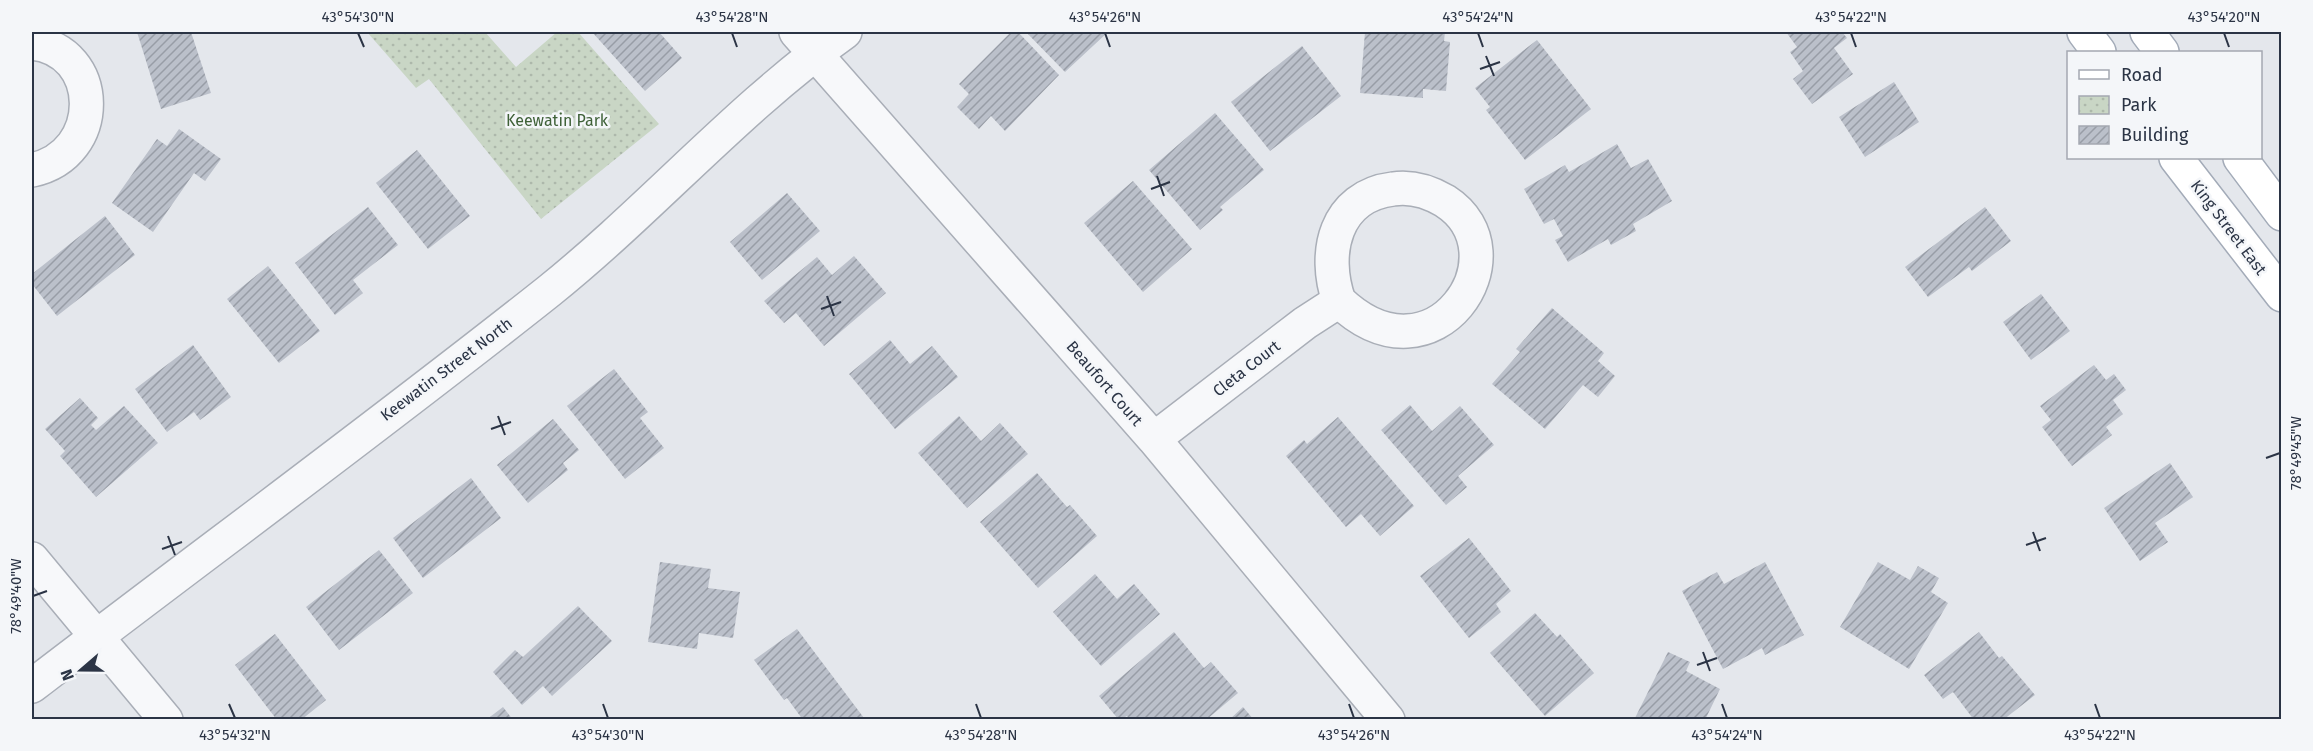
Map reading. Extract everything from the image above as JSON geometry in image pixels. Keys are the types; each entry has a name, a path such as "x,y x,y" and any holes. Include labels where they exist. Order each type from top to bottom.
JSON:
{"main road":[{"path":"2084,32 2098,51"},
{"path":"2147,32 2161,51"},
{"name":"King Street East","path":"2177,159 2282,296"},
{"path":"2241,159 2282,214"}],"street":[{"name":"Keewatin Street North","path":"32,686 551,289 805,43 845,32"},
{"path":"32,43 58,52 73,66 83,84 87,104 85,124 76,142 63,157 46,167 32,170"},
{"name":"Beaufort Court","path":"805,43 1154,439 1388,720"},
{"path":"1406,187 1430,192 1451,205 1467,225 1475,248 1475,271 1468,292 1455,310 1437,324 1415,331 1393,331 1371,325 1353,314 1340,301 1331,267 1332,243 1342,220 1359,202 1381,190 1406,187"},
{"name":"Cleta Court","path":"1154,439 1305,323 1340,301"},
{"path":"32,560 166,720"}],"green space":[{"name":"Keewatin Park","path":"367,32 485,32 516,67 557,32 578,32 659,124 541,219 429,79 416,88"}],"building":[{"path":"137,32 191,32 211,93 161,109"},
{"path":"592,32 659,32 682,58 645,91"},
{"path":"1011,32 1018,32 1059,75 1005,131 991,116 979,129 957,107 969,94 959,84"},
{"path":"1026,32 1108,32 1065,72"},
{"path":"1365,32 1445,32 1444,41 1450,42 1446,91 1423,89 1423,98 1360,93"},
{"path":"1786,32 1842,32 1847,38 1834,48 1853,74 1812,104 1793,79 1803,71 1790,52 1797,47"},
{"path":"1537,40 1591,109 1525,160 1486,110 1490,107 1475,88"},
{"path":"1302,46 1341,96 1270,151 1231,102"},
{"path":"1894,82 1919,122 1865,157 1839,117"},
{"path":"1215,113 1264,170 1220,207 1223,210 1200,230 1149,170"},
{"path":"179,129 221,159 205,181 194,173 153,232 112,203 157,139 167,146"},
{"path":"1617,144 1631,168 1648,159 1672,201 1633,224 1636,231 1611,245 1608,239 1568,262 1555,240 1563,236 1554,219 1544,224 1524,189 1565,165 1569,172"},
{"path":"417,150 470,216 428,249 376,183"},
{"path":"1133,181 1192,249 1143,292 1084,223"},
{"path":"787,193 820,231 762,280 730,242"},
{"path":"368,207 398,245 353,280 363,293 335,315 295,263"},
{"path":"1985,207 2011,241 1972,271 1969,267 1928,297 1905,267"},
{"path":"105,216 135,255 57,316 32,284 32,274"},
{"path":"854,256 886,293 824,346 796,313 784,323 764,301 817,257 832,275"},
{"path":"268,266 320,331 279,363 227,299"},
{"path":"2041,294 2070,331 2031,360 2003,322"},
{"path":"1552,308 1604,353 1598,361 1615,376 1598,397 1583,385 1545,429 1492,384 1520,352 1516,349"},
{"path":"890,340 910,364 932,346 958,377 895,429 849,374"},
{"path":"193,345 231,397 200,420 194,412 167,432 135,389"},
{"path":"2094,365 2106,380 2114,374 2126,390 2113,400 2123,414 2106,427 2112,435 2072,466 2042,427 2051,420 2040,406"},
{"path":"614,369 648,412 640,418 664,448 625,479 567,406"},
{"path":"80,398 98,418 91,425 96,430 124,406 158,443 96,497 60,456 65,451 45,429"},
{"path":"1410,405 1432,431 1460,406 1494,445 1458,476 1467,487 1446,505 1381,430"},
{"path":"959,416 981,441 1000,423 1028,454 967,508 918,453"},
{"path":"1338,417 1414,506 1380,536 1361,514 1346,527 1286,456 1304,440 1307,444"},
{"path":"553,419 579,450 563,463 568,470 528,503 497,465"},
{"path":"2170,463 2193,497 2155,523 2168,542 2140,561 2104,508"},
{"path":"1037,473 1067,507 1070,505 1097,536 1038,588 980,522"},
{"path":"471,478 501,518 423,578 393,538"},
{"path":"1469,538 1511,591 1496,604 1501,612 1469,638 1420,576"},
{"path":"379,550 413,593 339,650 306,607"},
{"path":"660,562 711,569 708,588 740,592 733,638 699,633 697,649 648,642"},
{"path":"1765,562 1804,635 1765,655 1762,648 1723,669 1682,591 1717,572 1724,584"},
{"path":"1878,562 1910,580 1918,566 1939,578 1931,592 1948,603 1909,669 1840,627"},
{"path":"1095,574 1117,599 1134,584 1160,614 1101,666 1053,612"},
{"path":"578,606 612,641 552,696 543,686 522,705 493,672 515,650 523,657"},
{"path":"1535,613 1557,637 1560,634 1594,673 1545,716 1490,653"},
{"path":"797,629 864,718 862,720 803,720 787,698 784,700 754,660"},
{"path":"1174,632 1204,668 1211,662 1238,693 1206,720 1130,720 1127,716 1119,720 1099,696"},
{"path":"1979,632 1999,658 2002,656 2035,695 2003,720 1974,720 1953,692 1943,699 1924,675"},
{"path":"275,634 326,700 301,720 277,720 235,665"},
{"path":"1668,652 1690,662 1686,671 1720,689 1705,720 1634,720"},
{"path":"503,707 513,720 486,720"},
{"path":"1243,707 1254,720 1229,720"}]}
